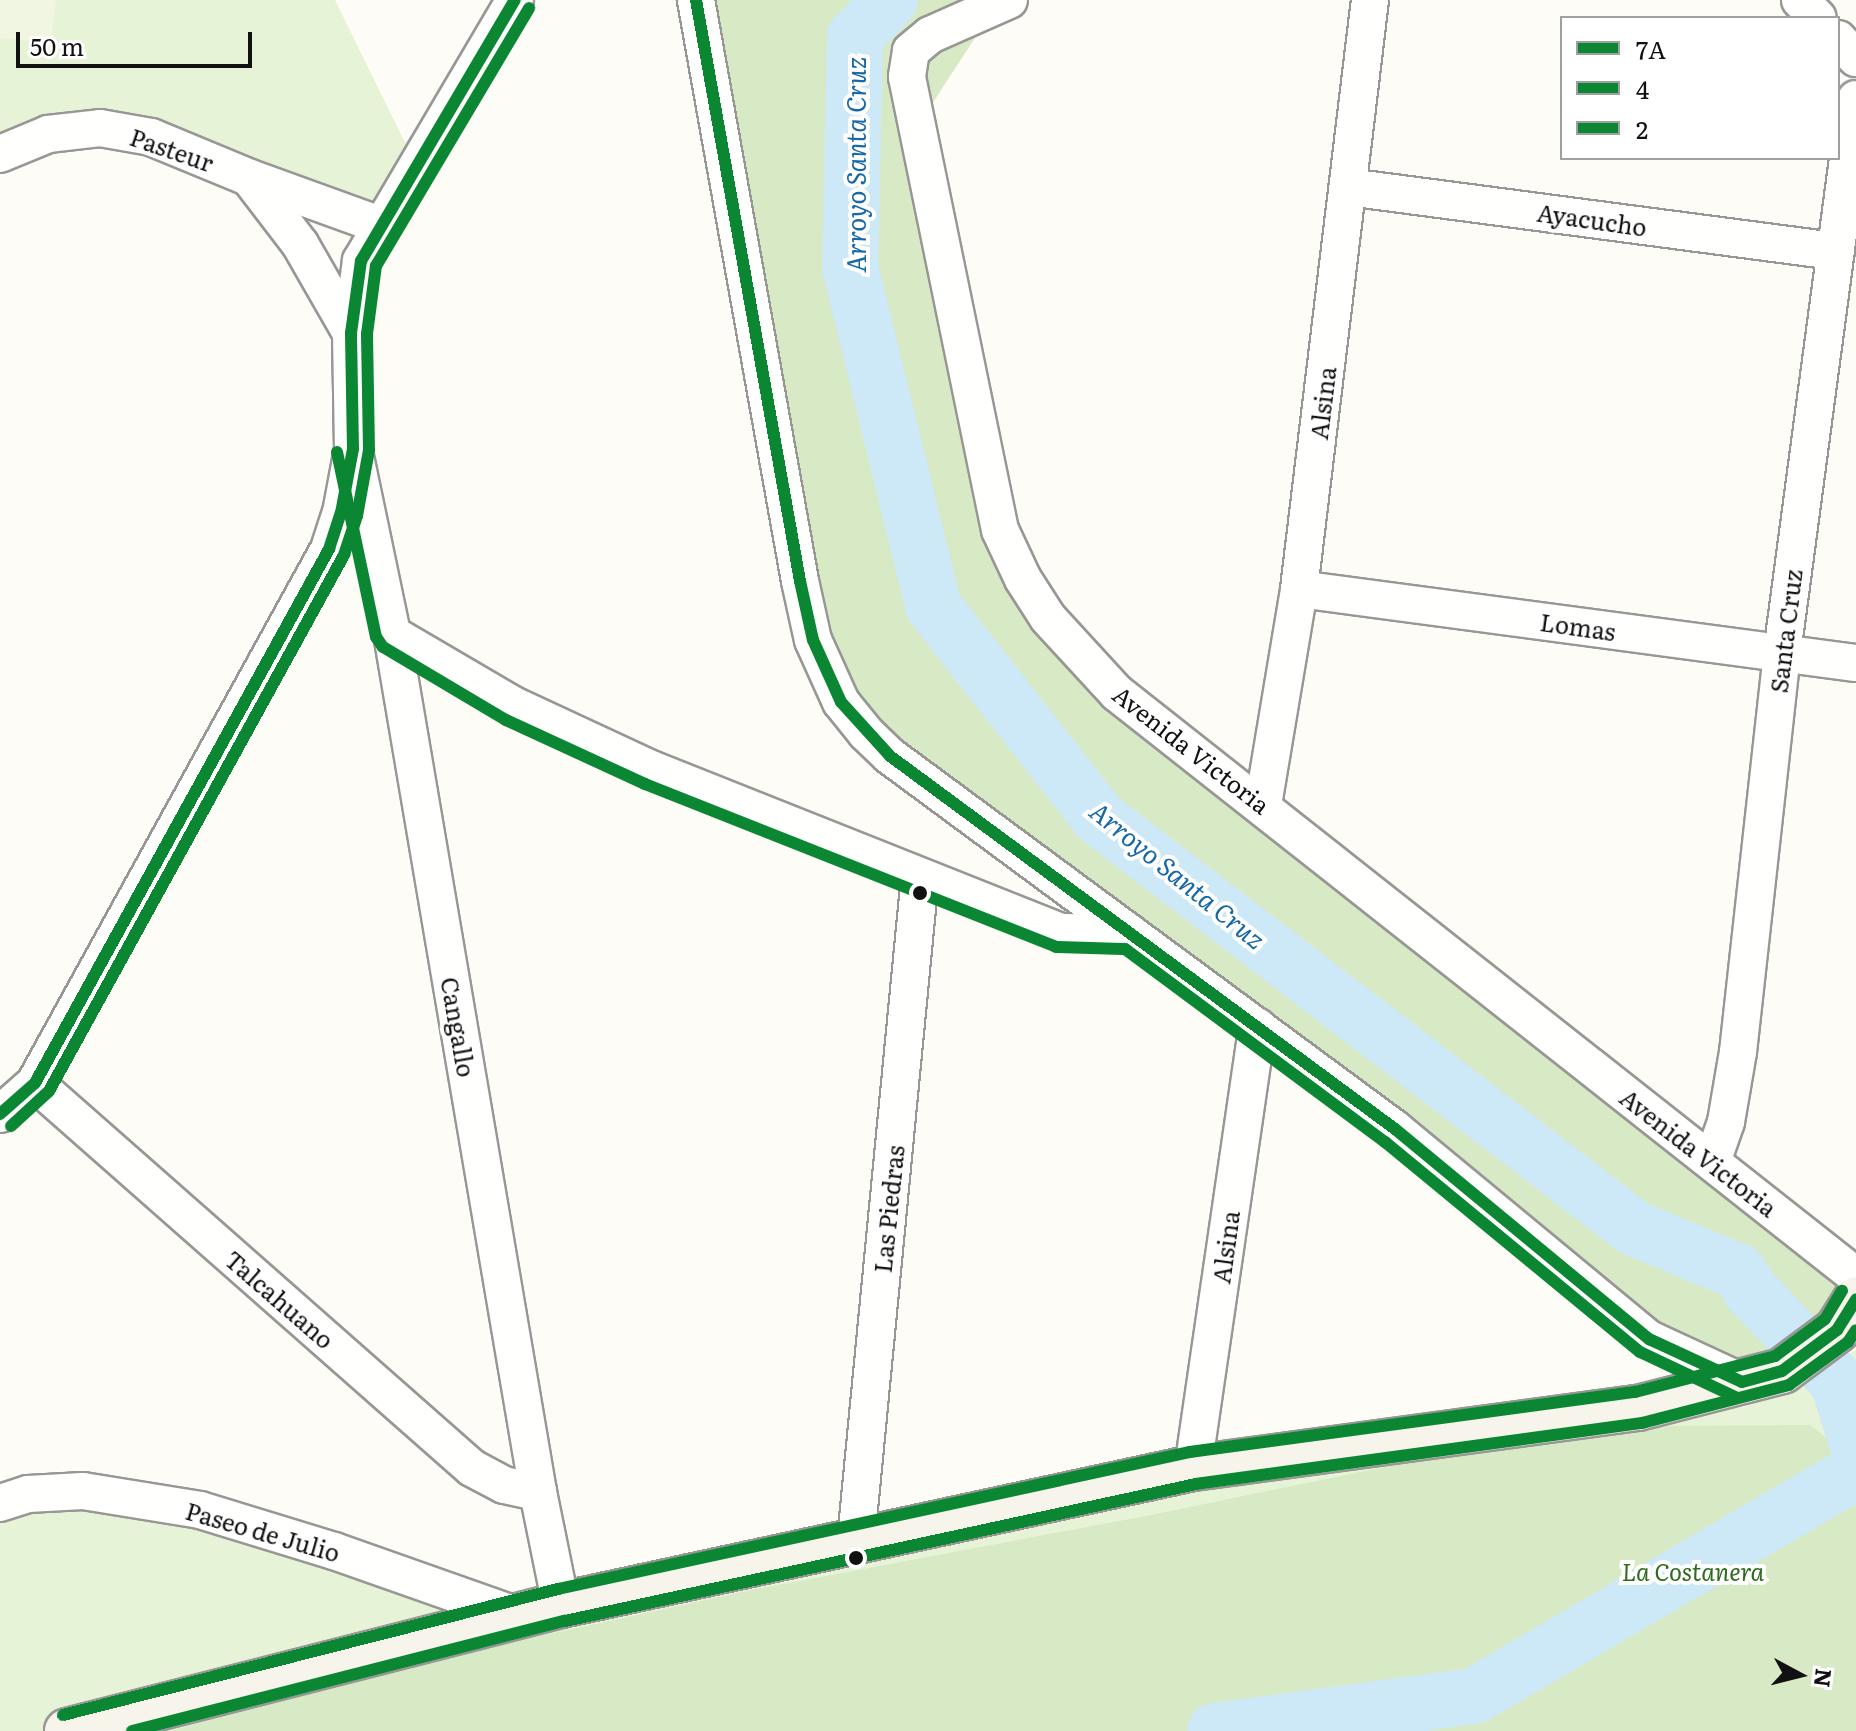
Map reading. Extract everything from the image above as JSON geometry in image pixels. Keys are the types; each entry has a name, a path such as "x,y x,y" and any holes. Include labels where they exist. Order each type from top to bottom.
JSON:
{"street":[{"path":"0,1114 35,1083 313,582 341,513 353,449 351,333 356,278 380,225 515,0"},
{"path":"696,0 800,581 813,640 841,702 890,756 1395,1129 1649,1339 1762,1376"},
{"name":"Avenida Victoria","path":"1009,0 930,35 911,51 907,77 1000,530 1023,579 1048,618 1117,693 1263,805 1856,1276"},
{"name":"Alsina","path":"1263,805 1299,589 1370,0"},
{"path":"1800,0 1816,16"},
{"path":"1840,41 1856,58"},
{"name":"Santa Cruz","path":"1712,1162 1726,1122 1738,1052 1782,653 1836,251 1850,173 1856,99"},
{"name":"Pasteur","path":"0,154 48,134 100,128 151,137 250,178 380,225"},
{"path":"250,178 300,244 351,333"},
{"name":"Ayacucho","path":"1348,187 1836,251"},
{"name":"Cangallo","path":"353,449 392,634 538,1492 561,1605"},
{"name":"Lomas","path":"1299,589 1856,663"},
{"path":"392,634 513,705 651,769 1061,932 1130,933"},
{"name":"Las Piedras","path":"856,1540 920,877"},
{"name":"Alsina","path":"1193,1468 1257,1027"},
{"name":"Talcahuano","path":"35,1083 472,1468 504,1485 538,1492"},
{"path":"67,1731 561,1605 1193,1468 1638,1408 1762,1376 1847,1315"},
{"name":"Paseo de Julio","path":"0,1503 28,1494 83,1491 200,1510 334,1551 519,1616"}],"green space":[{"path":"0,0 335,0 416,165 380,225 151,137 0,154"},
{"path":"0,0 56,0 51,43 0,38"},
{"path":"696,0 1009,0 997,4 917,127 1000,530 1048,618 1856,1276 1782,1371 1649,1339 841,702"},
{"name":"La Costanera","path":"1856,1350 1856,1731 0,1731 0,1504 83,1491 519,1616 640,1588 1559,1419 1745,1407"},
{"name":"La Costanera","path":"1810,1425 1856,1461 1856,1731 172,1731 324,1683 751,1590 1151,1515 1457,1452 1668,1426"}],"waterway":[{"name":"Arroyo Santa Cruz","path":"890,0 855,37 850,267 933,606 1099,818 1634,1228 1739,1272 1751,1291 1838,1382 1856,1439"},
{"path":"1215,1731 1474,1696 1856,1472"}],"transit line":[{"name":"7A","path":"0,1114 35,1083 329,549 341,513 353,449 351,333 361,261 515,0"},
{"name":"7A","path":"696,0 800,581 813,640 841,702 890,756 1395,1129 1649,1339 1742,1382"},
{"name":"4","path":"11,1126 49,1091 344,555 357,516 369,450 367,334 376,266 529,8"},
{"name":"4","path":"337,452 376,637 383,647 506,720 645,784 1056,947 1125,949 1385,1142 1640,1352 1735,1397"},
{"name":"2","path":"63,1715 558,1589 1190,1452 1635,1392 1775,1356 1825,1319 1842,1291"},
{"name":"7A","path":"1742,1382 1782,1371 1837,1330 1856,1299"},
{"name":"4","path":"132,1731 565,1621 1196,1484 1642,1423 1789,1385 1848,1342 1856,1330"}]}
